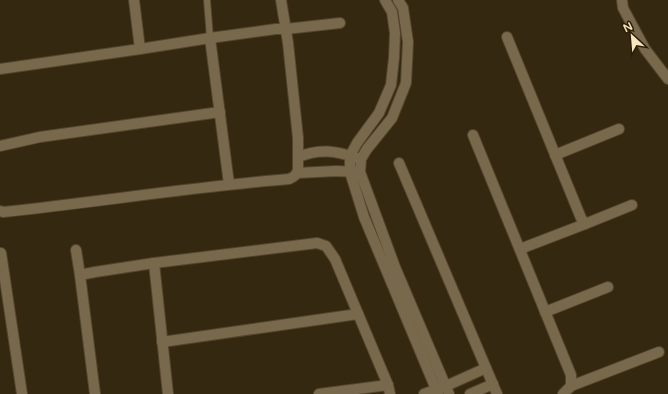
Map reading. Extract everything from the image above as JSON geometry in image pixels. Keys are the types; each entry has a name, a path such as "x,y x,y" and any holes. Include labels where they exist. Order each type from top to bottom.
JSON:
{"street":[{"path":"134,0 140,49"},
{"path":"282,0 298,138 297,174"},
{"path":"386,0 392,12 395,33 391,85 379,113 357,143 350,156 355,172 364,217 442,391"},
{"path":"355,172 367,149 392,118 406,83 408,42 402,8 398,0"},
{"path":"622,0 623,8 645,48 668,79"},
{"path":"0,69 276,29 340,23"},
{"path":"507,37 581,218 585,224"},
{"path":"210,38 229,184"},
{"path":"0,146 40,137 220,112"},
{"path":"555,154 619,129"},
{"path":"473,135 571,375 571,386"},
{"path":"298,157 309,153 330,151 361,159"},
{"path":"399,163 497,394"},
{"path":"0,211 3,212 55,206 229,184 289,179 297,174 336,170 355,172"},
{"path":"520,249 632,205"},
{"path":"80,276 95,272 154,263 317,243 326,246 335,259 389,390 319,394"},
{"path":"76,250 95,394"},
{"path":"1,253 22,394"},
{"path":"154,263 168,394"},
{"path":"545,312 608,287"},
{"path":"162,342 358,314"},
{"path":"563,394 571,386 659,352"},
{"path":"424,394 442,391 486,368"},
{"path":"470,394 493,384"}],"lane":[{"path":"208,0 210,38"}]}
